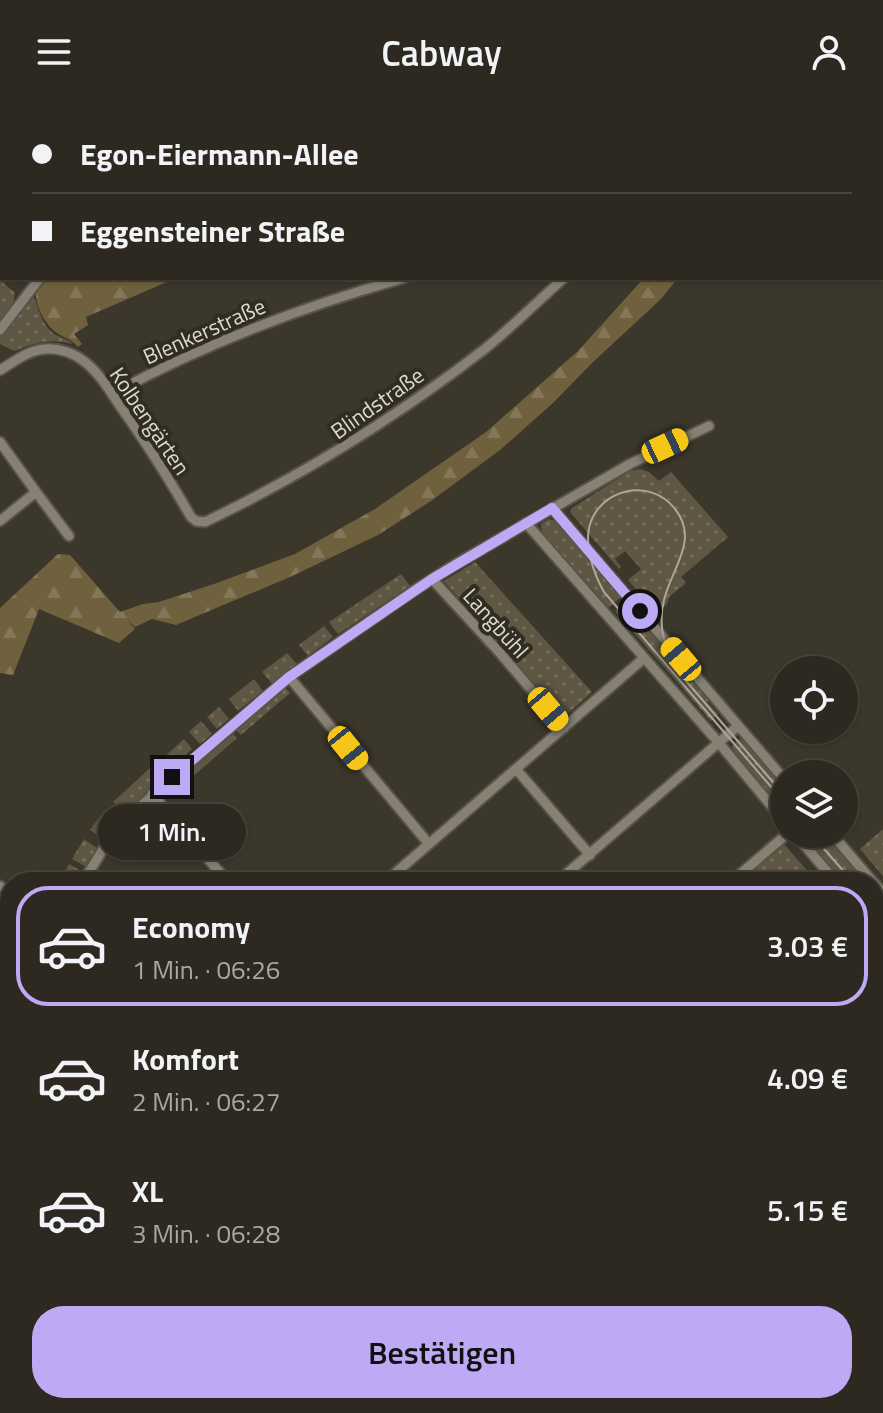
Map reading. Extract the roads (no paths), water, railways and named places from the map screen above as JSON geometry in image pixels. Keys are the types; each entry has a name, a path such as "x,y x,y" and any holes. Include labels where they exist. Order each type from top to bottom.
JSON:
{"street":[{"path":"0,330 38,280"},
{"name":"Blenkerstraße","path":"112,394 189,355 267,322 397,280"},
{"name":"Blindstraße","path":"191,517 205,522 245,503 366,434 488,346 562,280"},
{"name":"Kolbengärten","path":"0,370 40,349 72,353 93,369 147,445 191,517"},
{"path":"90,872 122,823 289,677 432,579 630,464 709,426"},
{"path":"0,442 69,536"},
{"path":"0,521 36,492"},
{"path":"552,508 770,763"},
{"path":"526,523 770,804"},
{"name":"Langbühl","path":"432,579 564,728"},
{"path":"397,872 643,659"},
{"path":"289,677 429,844"},
{"path":"574,872 738,726"},
{"path":"516,769 590,855"},
{"path":"152,794 219,872"},
{"path":"743,872 771,848"},
{"path":"807,848 827,872"},
{"path":"844,848 865,872"}],"tram line":[{"path":"770,779 681,675 667,649 662,630 662,610 682,554 685,532 682,521 665,499 653,493 640,490 614,496 594,514 588,536 591,561 604,592 770,786"},
{"path":"823,848 844,872"}]}
